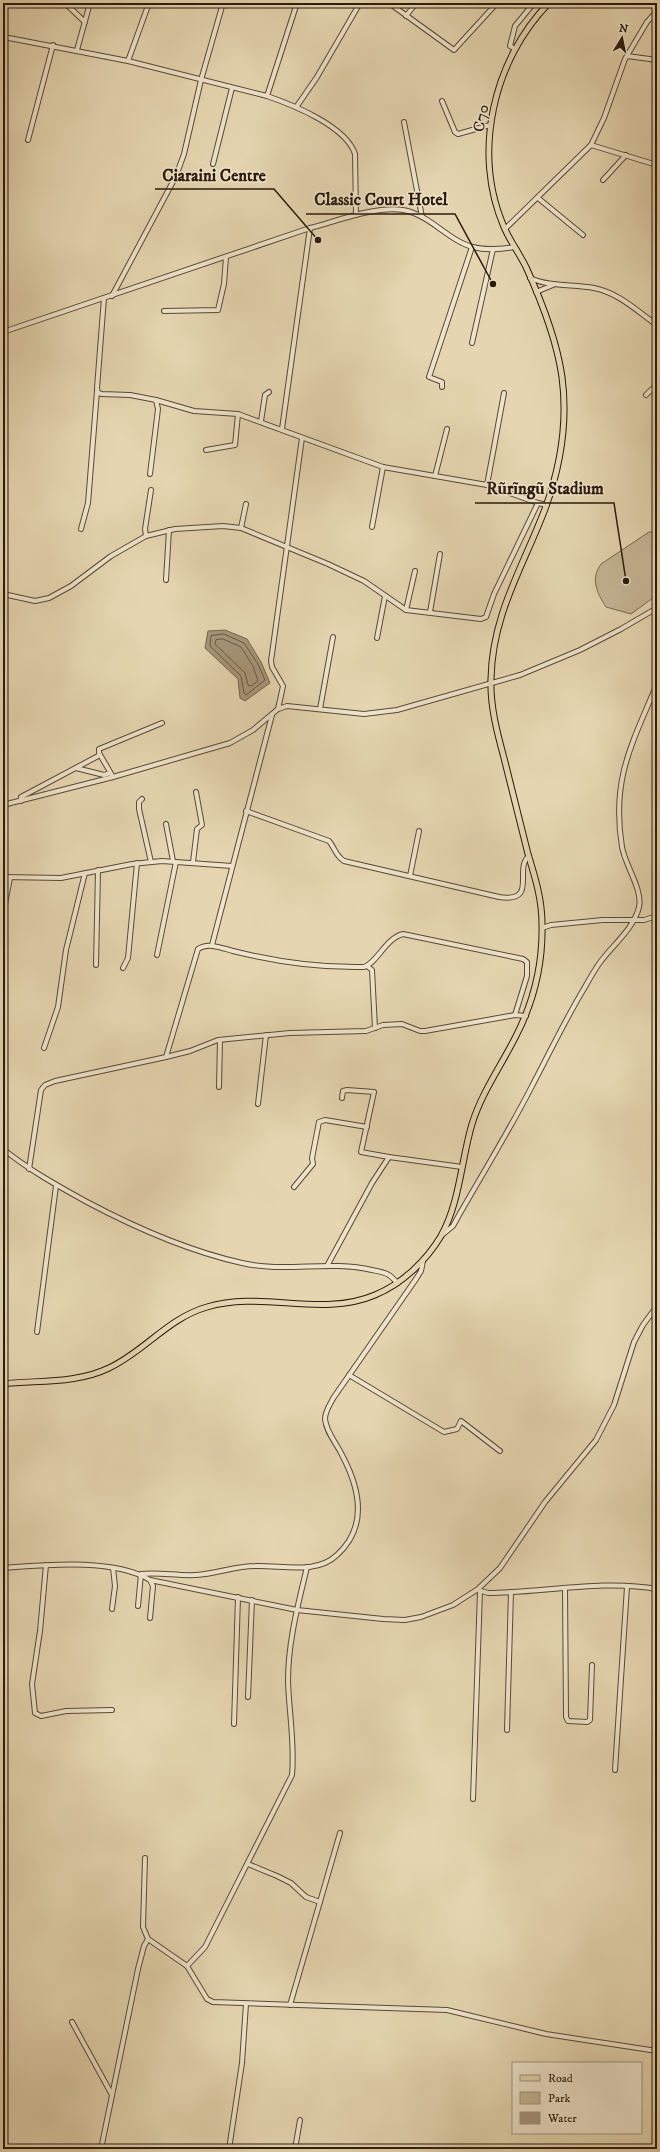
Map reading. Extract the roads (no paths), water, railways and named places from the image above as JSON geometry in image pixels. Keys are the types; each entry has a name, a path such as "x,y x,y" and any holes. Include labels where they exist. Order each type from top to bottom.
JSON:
{"main road":[{"name":"C70","path":"3,1384 72,1379 107,1369 124,1360 176,1321 208,1306 234,1301 325,1305 344,1304 376,1295 398,1283 423,1260 441,1235 456,1196 462,1167 478,1109 526,1016 536,985 542,928 541,902 498,739 490,682 496,635 509,591 547,505 559,455 563,431 564,405 560,366 536,292 516,247 505,229 498,208 490,172 489,136 490,125 505,71 515,49 536,17 549,3"}],"street":[{"path":"65,3 85,22"},
{"path":"77,50 90,3"},
{"path":"128,61 149,3"},
{"path":"112,296 176,176 184,154 201,80 223,3"},
{"path":"267,96 297,3"},
{"path":"297,106 317,77 360,3"},
{"path":"389,3 454,50 497,3"},
{"path":"406,16 416,3"},
{"path":"515,49 510,46 515,26 534,3"},
{"path":"505,229 591,145 604,118 627,56 647,22 657,11"},
{"path":"3,50 3,39 53,45 128,61 267,96 297,106 324,122 353,147 355,154 356,215"},
{"path":"28,140 53,45"},
{"path":"627,56 657,60"},
{"path":"213,164 232,88"},
{"path":"442,101 455,132 458,134 490,125"},
{"path":"404,122 422,217"},
{"path":"591,145 657,165"},
{"path":"603,180 626,155"},
{"path":"538,198 583,235"},
{"path":"3,332 310,228 356,215 388,210 403,210 422,217 472,247 493,249 516,247"},
{"path":"282,429 310,228"},
{"path":"442,387 442,382 429,377 472,247"},
{"path":"472,343 493,249"},
{"path":"164,311 218,310 224,284 226,257"},
{"path":"530,278 555,285 585,286 607,291 622,300 657,326"},
{"path":"536,292 555,285"},
{"path":"81,529 88,503 97,391 97,364 104,298"},
{"path":"646,395 657,384"},
{"path":"97,391 102,394 130,395 156,400 194,411 238,414 261,421 302,438 383,467 487,485 547,505"},
{"path":"261,421 265,395 269,392"},
{"path":"487,485 504,394"},
{"path":"150,474 158,409 156,400"},
{"path":"206,450 235,446 238,414"},
{"path":"435,476 447,429"},
{"path":"278,709 283,686 272,667 271,661 302,438"},
{"path":"372,527 383,467"},
{"path":"146,536 145,529 151,490"},
{"path":"3,594 35,601 49,598 71,586 111,556 146,536 169,530 223,526 241,528 343,571 364,581 406,610 478,619 486,617 494,594 538,503"},
{"path":"241,528 246,504"},
{"path":"166,580 169,530"},
{"path":"430,612 440,554"},
{"path":"406,610 415,571"},
{"path":"377,638 385,596"},
{"path":"3,805 230,743 253,730 278,709 287,706 364,714 379,714 490,682 520,675 580,650 621,630 657,608"},
{"path":"320,709 333,637"},
{"path":"441,1235 453,1226 531,1089 552,1046 600,962 634,920 639,907 639,897 623,851 619,825 619,792 622,773 630,750 657,684"},
{"path":"212,946 246,811 263,755 272,715"},
{"path":"112,775 100,755 99,749 162,723"},
{"path":"21,801 20,797 100,755"},
{"path":"75,767 104,775 112,775"},
{"path":"193,862 198,829 202,825 196,792"},
{"path":"142,799 139,802 139,809 151,862"},
{"path":"246,811 329,841 335,854 344,861 410,876 461,890 499,897 513,898 520,893 524,887 523,864 529,856"},
{"path":"156,955 175,862 166,824"},
{"path":"410,876 419,831"},
{"path":"3,878 60,878 137,863 151,862 193,862 232,866"},
{"path":"123,968 128,958 137,863"},
{"path":"96,965 98,870"},
{"path":"44,1048 58,1007 66,950 85,873"},
{"path":"3,914 10,878"},
{"path":"542,928 551,925 603,920 634,920 657,916"},
{"path":"367,966 395,938 403,934 523,959 527,962 527,976 515,1015"},
{"path":"166,1057 198,949 212,946 292,964 323,967 367,966 372,970 375,1028"},
{"path":"29,1169 40,1096 45,1085 55,1081 166,1057 220,1040 266,1035 366,1031 383,1025 402,1024 420,1031 425,1031 515,1015 526,1016"},
{"path":"258,1104 266,1035"},
{"path":"219,1087 220,1040"},
{"path":"342,1098 343,1091 346,1090 374,1092 361,1152 462,1167"},
{"path":"294,1187 313,1164 312,1158 319,1122 324,1120 367,1127"},
{"path":"4,1149 29,1169 56,1186 140,1229 220,1257 258,1266 354,1267 382,1272 389,1275 398,1283"},
{"path":"3,1160 4,1149"},
{"path":"327,1266 372,1183 389,1157"},
{"path":"37,1332 56,1186"},
{"path":"3,1568 46,1565 77,1565 113,1568 141,1574 197,1575 255,1566 307,1567 328,1562 338,1554 350,1536 358,1513 358,1497 354,1480 342,1454 328,1431 325,1420 330,1404 416,1279 421,1271 423,1260"},
{"path":"141,1574 150,1580 297,1610 405,1620 453,1605 479,1590 500,1568 545,1502 602,1430 614,1406 634,1342 643,1325 657,1306"},
{"path":"349,1375 444,1432 457,1429 461,1421 500,1451"},
{"path":"46,1565 40,1631 32,1684 35,1713 41,1716 66,1711 112,1710"},
{"path":"187,1966 205,1947 292,1775 294,1757 288,1682 289,1654 293,1625 307,1567"},
{"path":"112,1609 115,1586 113,1568"},
{"path":"138,1606 141,1574"},
{"path":"150,1580 153,1586 150,1618"},
{"path":"479,1590 488,1594 565,1588 627,1587 657,1589"},
{"path":"615,1770 627,1587"},
{"path":"565,1588 566,1718 568,1721 587,1722 590,1720 592,1665"},
{"path":"472,1798 479,1590"},
{"path":"507,1730 511,1592"},
{"path":"234,1724 238,1597"},
{"path":"248,1697 252,1600"},
{"path":"290,2005 340,1833"},
{"path":"145,1858 143,1927 148,1939 187,1966 207,1999 217,2003 447,2010 546,2034 657,2051"},
{"path":"248,1864 277,1876 291,1884 306,1897 320,1902"},
{"path":"101,2149 138,1969 144,1946 148,1939"},
{"path":"229,2149 242,2063 246,2004"},
{"path":"72,2022 112,2095"},
{"path":"294,2149 300,2120"}],"water":[{"path":"225,630 247,639 261,662 270,683 245,701 240,698 238,679 205,648 208,631"}],"place":[{"name":"Ciaraini Centre","path":"318,240"},
{"name":"Classic Court Hotel","path":"493,284"},
{"name":"Rũrĩngũ Stadium","path":"626,581"}]}
